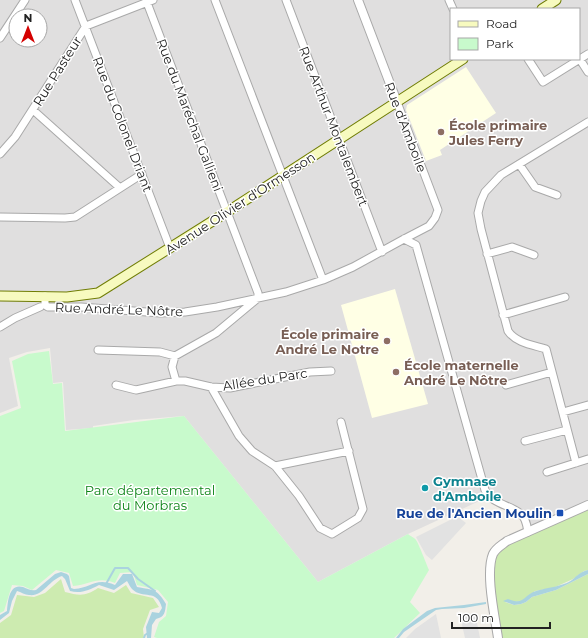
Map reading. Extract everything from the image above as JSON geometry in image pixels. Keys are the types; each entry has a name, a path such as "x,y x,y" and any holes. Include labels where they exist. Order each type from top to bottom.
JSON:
{"main road":[{"path":"545,6 556,0"},
{"name":"Avenue Olivier d'Ormesson","path":"0,296 67,297 98,293 227,212 462,60"}],"street":[{"path":"0,38 24,0"},
{"name":"Rue du Colonel Driant","path":"75,0 170,248"},
{"path":"215,0 323,280"},
{"name":"Rue Arthur Montalembert","path":"286,0 382,252"},
{"name":"Rue d'Amboile","path":"358,0 438,210 435,218 429,226 404,240"},
{"name":"Rue Pasteur","path":"0,154 15,137 86,26 148,1"},
{"name":"Rue du Maréchal Gallieni","path":"148,1 258,293 258,298"},
{"path":"529,60 543,82 576,60"},
{"path":"580,60 588,72"},
{"path":"33,110 119,187"},
{"path":"576,463 546,349 512,337 508,331 487,254 478,213 485,192 501,175 588,122"},
{"path":"519,164 535,187 557,195"},
{"path":"0,217 75,217 119,187 142,174"},
{"path":"404,240 416,245 485,490 488,497 521,514 526,521 528,532"},
{"name":"Rue André Le Nôtre","path":"45,296 45,305 48,307 81,307 160,313 185,312 286,292 323,280 353,267 404,240"},
{"path":"487,254 512,247 534,255"},
{"path":"503,314 565,296"},
{"path":"98,350 160,352 175,356 216,333 258,298"},
{"path":"0,327 15,318 40,308"},
{"path":"175,356 172,367 176,381"},
{"name":"Allée du Parc","path":"116,385 136,390 176,381 185,381 211,387 230,388 310,372 332,371"},
{"path":"506,385 552,372"},
{"path":"211,387 239,436 252,450 275,466 299,496 320,528 332,534 358,518 363,509 342,422"},
{"path":"563,412 588,405"},
{"path":"525,441 567,430"},
{"path":"275,466 349,451"},
{"path":"547,472 588,459"},
{"path":"498,638 491,586 491,562 498,547 588,505"}],"shaded area":[{"path":"0,0 588,0 588,505 528,532 526,521 488,497 408,534 318,582 184,416 134,420 93,426 93,428 66,430 63,382 53,383 50,348 27,352 9,358 18,406 0,413"},
{"name":"École primaire Jules Ferry","path":"466,67 496,113 440,150 442,155 426,161 406,110 407,105"},
{"path":"395,289 428,404 372,418 341,305"},
{"path":"460,515 462,520 466,523 432,560 426,555 416,537"},
{"path":"475,613 480,638 465,638 460,616"},
{"path":"436,614 441,638 406,638 415,629"}],"green space":[{"name":"Parc départemental du Morbras","path":"49,351 53,384 62,383 65,431 184,416 318,582 408,534 414,538 429,570 410,602 420,613 394,638 157,638 154,637 159,622 166,616 168,602 158,590 137,585 133,572 120,573 115,583 103,580 73,586 69,573 56,570 32,590 23,586 12,585 4,611 0,613 0,416 21,408 12,361 28,354"},
{"path":"588,505 588,570 553,588 535,591 522,601 505,602 514,605 521,604 532,597 556,590 588,574 588,638 498,638 490,574 498,547"},
{"path":"61,579 65,592 79,595 90,593 98,588 114,593 126,585 131,593 153,598 159,607 150,610 143,629 144,638 0,638 0,623 11,615 17,595 34,597 45,593"}],"water":[{"path":"588,570 588,574 556,590 532,597 521,604 514,605 503,601 508,599 521,601 536,591 569,582 581,573"},
{"path":"61,572 69,576 71,588 74,589 98,582 115,585 123,574 132,574 137,587 154,591 160,595 166,604 163,615 156,619 152,625 151,638 147,638 146,627 152,612 159,613 162,608 160,602 153,596 136,592 131,588 127,581 114,590 99,585 85,591 74,592 70,591 65,579 62,576 34,595 28,595 17,591 12,601 9,613 0,620 0,615 7,611 12,590 18,586 36,590 55,574"},
{"path":"486,602 486,604 464,608 436,610 404,632 399,638 396,638 403,629 427,611 435,608"}],"waterway":[{"path":"106,584 115,568 128,568 138,579 155,591"},
{"path":"144,638 148,633"}],"place":[{"name":"École primaire Jules Ferry","path":"441,132"},
{"name":"École primaire André Le Notre","path":"387,341"},
{"name":"École maternelle André Le Nôtre","path":"396,372"},
{"name":"Gymnase d'Amboile","path":"425,488"},
{"name":"Rue de l'Ancien Moulin","path":"560,513"}]}
